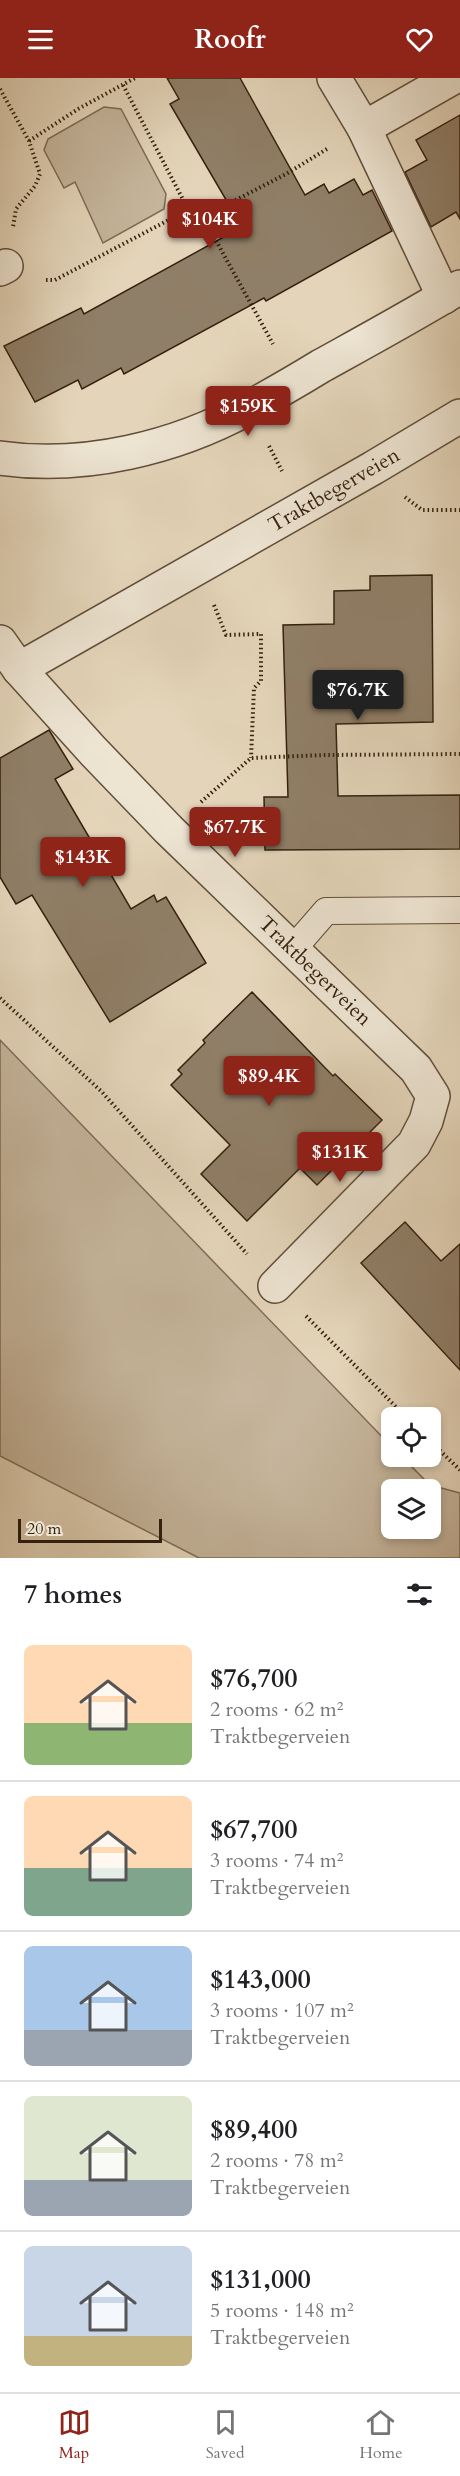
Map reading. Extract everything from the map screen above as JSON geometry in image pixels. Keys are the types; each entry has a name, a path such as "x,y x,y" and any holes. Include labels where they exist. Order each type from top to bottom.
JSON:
{"street":[{"path":"0,458 35,463 83,460 124,453 188,436 249,408 452,292 364,128 334,78"},
{"path":"364,128 452,78"},
{"name":"Traktbegerveien","path":"19,669 373,468 460,416"},
{"name":"Traktbegerveien","path":"0,642 19,669 93,751 169,830 416,1069 433,1096 426,1121 414,1144 275,1286"}],"lane":[{"path":"293,949 326,911 460,910"}],"path":[{"path":"29,141 78,109 135,78"},
{"path":"123,85 189,211 202,217 246,292 293,382"},
{"path":"0,89 29,141 40,174 35,186 16,209 3,268 42,280 55,280 189,211"},
{"path":"202,217 286,174 364,128"},
{"path":"249,408 302,508"},
{"path":"373,468 393,488 422,510 460,510"},
{"path":"226,635 261,634 261,681 254,688 251,758"},
{"path":"169,830 251,758 460,754"},
{"path":"0,998 101,1091 275,1286 396,1407"},
{"path":"441,1452 460,1470"}],"shaded area":[{"path":"104,107 121,109 166,194 164,209 103,243 75,182 64,188 44,150 48,139"},
{"path":"0,1040 381,1436 381,1467 412,1467 424,1479 381,1479 381,1539 441,1539 441,1488 460,1493 460,1558 199,1558 0,1456"}],"building":[{"path":"167,78 240,78 305,195 324,184 329,193 354,179 363,195 372,190 392,231 266,301 264,298 124,374 121,368 82,389 78,380 35,402 4,346 81,308 84,314 242,227 170,104 179,99"},
{"path":"460,115 460,219 456,212 431,227 405,172 427,160 416,140"},
{"path":"432,575 433,722 336,724 338,796 460,795 460,849 265,850 264,797 288,797 283,625 334,624 334,591 370,590 370,576"},
{"path":"49,730 73,769 55,779 131,909 154,895 157,902 166,897 206,963 110,1022 32,895 16,904 0,877 0,758"},
{"path":"252,992 333,1076 335,1074 382,1120 317,1185 300,1168 247,1221 201,1174 230,1145 171,1085 182,1074 178,1070 205,1043 203,1040"},
{"path":"405,1222 441,1261 460,1244 460,1370 361,1263"}]}
